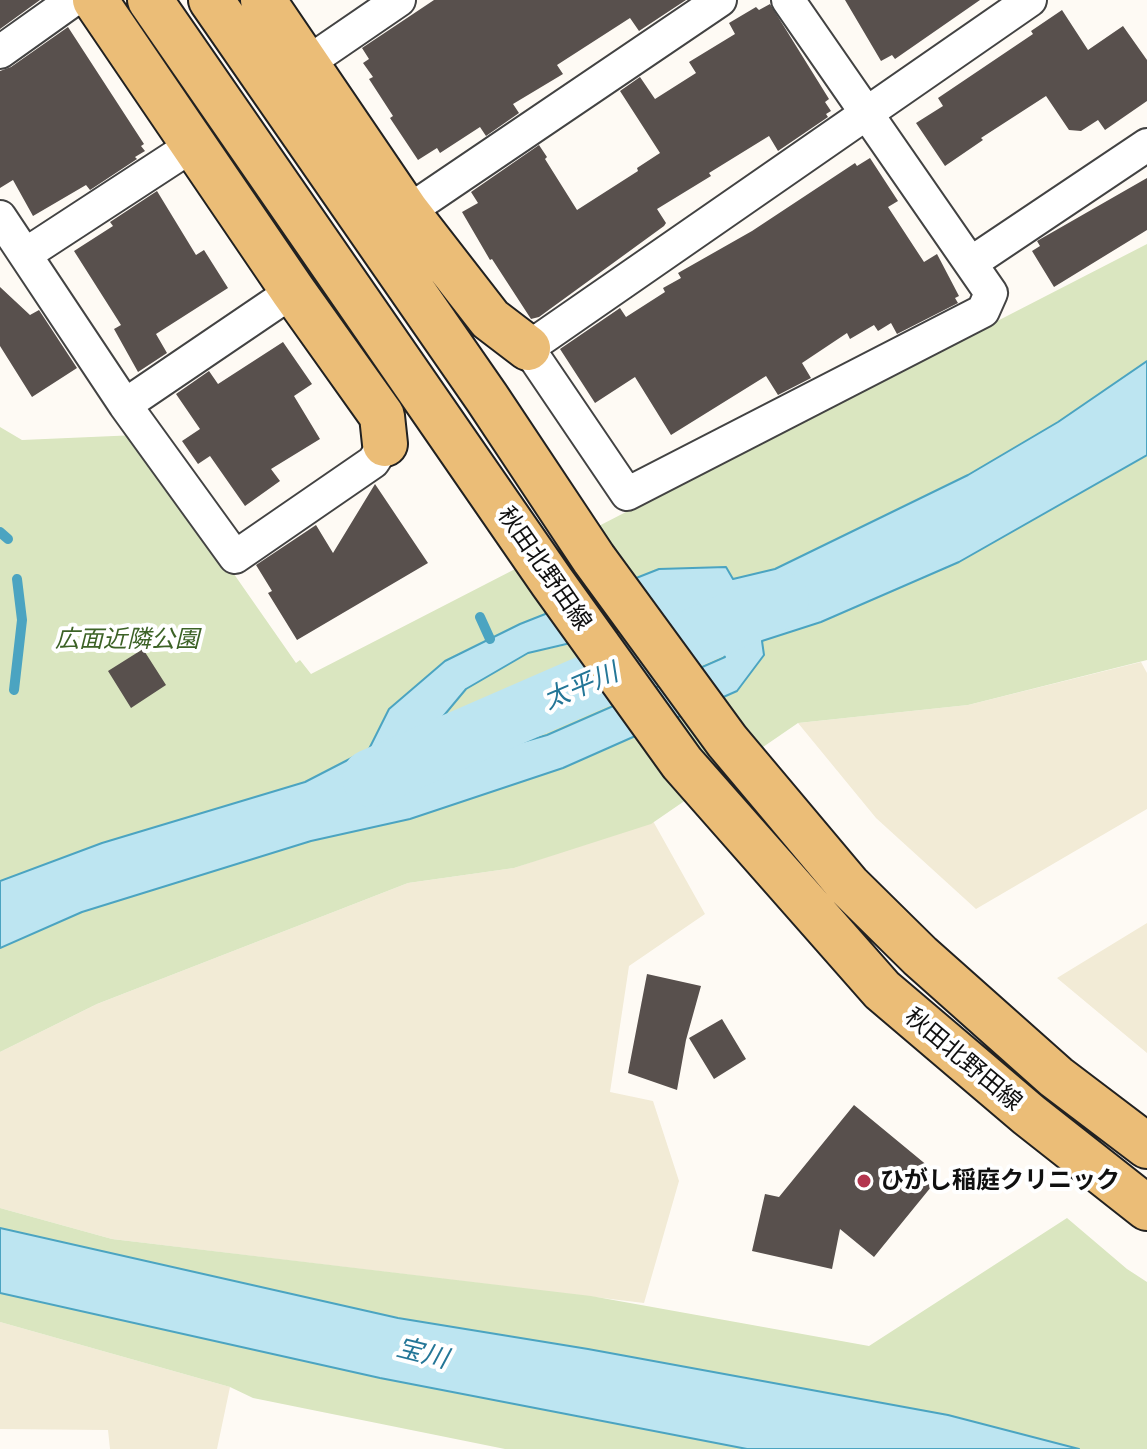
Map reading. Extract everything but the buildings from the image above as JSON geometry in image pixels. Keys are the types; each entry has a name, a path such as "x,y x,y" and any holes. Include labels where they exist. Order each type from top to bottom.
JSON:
{"main road":[{"path":"95,0 382,416 385,444"},
{"name":"秋田北野田線","path":"150,0 552,582 682,763 882,990 1029,1115 1147,1208"},
{"name":"秋田北野田線","path":"211,0 487,398 594,559 727,741 848,885 920,956 1056,1077 1147,1146"},
{"path":"263,0 407,212 490,319 528,348"}],"street":[{"path":"0,52 73,0"},
{"path":"307,63 399,0"},
{"path":"407,212 720,0"},
{"path":"788,0 867,113 971,263 991,293 983,311 627,494 528,348 867,113 1030,0"},
{"path":"26,254 193,145"},
{"path":"971,263 1147,145"},
{"path":"0,217 125,405 235,557 373,462 385,444"},
{"path":"125,405 293,291"}],"shaded area":[{"path":"1141,662 1147,673 1147,809 976,909 876,818 798,723 968,705"},
{"path":"653,821 705,914 629,966 610,1092 653,1101 679,1181 644,1303 112,1239 0,1208 0,1052 97,1004 408,883 514,868"},
{"path":"1147,923 1147,1053 1057,978"},
{"path":"0,1322 230,1387 217,1449 110,1449 108,1430 0,1429"}],"green space":[{"name":"広面近隣公園","path":"1147,244 1147,361 1058,422 968,475 775,569 733,579 659,569 527,621 445,661 389,709 369,749 305,782 102,843 0,881 0,427 22,440 137,435 296,663 300,660 311,674"},
{"path":"1147,455 1147,660 968,705 798,723 651,824 514,868 408,883 97,1004 0,1052 0,948 82,912 311,841 410,819 555,771 737,691 762,641 821,622 959,562"},
{"path":"698,618 726,657 547,735 456,761 430,731 466,689 528,653"},
{"path":"0,1208 112,1239 591,1296 869,1346 1067,1218 1147,1282 1147,1449 1079,1449 948,1415 398,1318 0,1228"},
{"path":"0,1293 747,1449 505,1449 253,1398 230,1387 0,1322"}],"water":[{"path":"1147,361 1147,455 959,562 821,622 762,641 764,655 737,691 563,768 410,819 311,841 82,912 0,948 0,881 102,843 305,782 369,749 389,709 445,661 520,624 659,569 726,567 733,579 775,569 968,475 1058,422","holes":["682,617 698,618 725,657 547,735 456,761 431,731 466,689 528,653"]},
{"name":"宝川","path":"0,1228 398,1318 588,1349 948,1415 1079,1449 747,1449 380,1378 0,1293"}],"waterway":[{"path":"0,532 8,539"},
{"path":"14,690 22,620 17,579"},
{"name":"太平川","path":"371,778 780,600"},
{"path":"480,617 490,639"}],"place":[{"name":"ひがし稲庭クリニック","path":"864,1181"}]}
